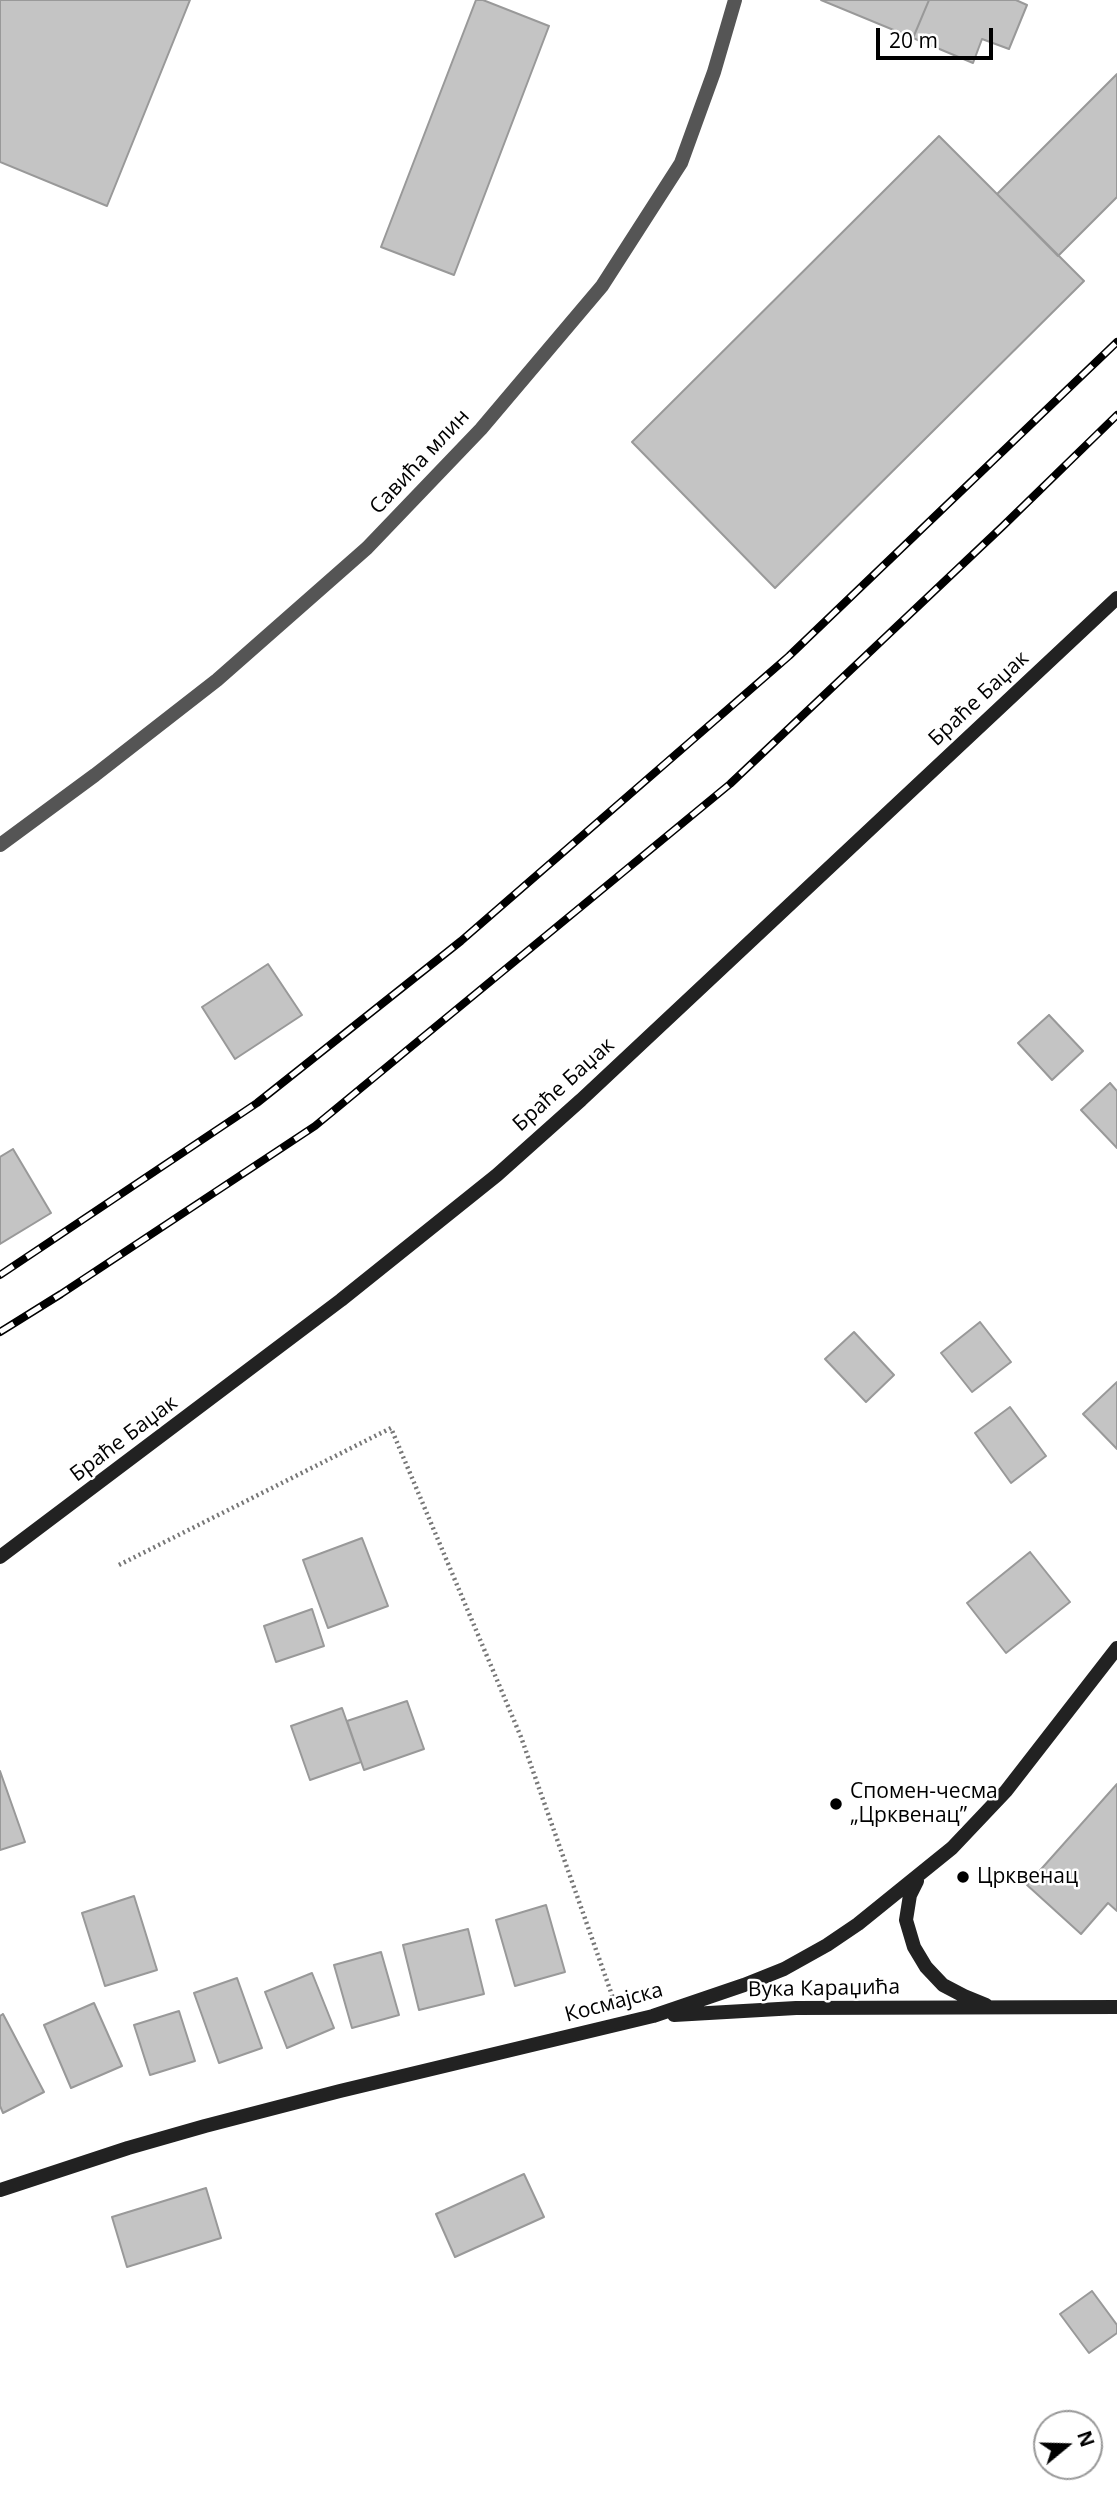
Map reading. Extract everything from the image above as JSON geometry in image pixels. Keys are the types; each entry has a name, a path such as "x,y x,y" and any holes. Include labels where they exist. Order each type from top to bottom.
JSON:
{"street":[{"name":"Савића млин","path":"0,845 216,680 367,548 481,429 601,286 681,163 735,0"},
{"name":"Браће Баџак","path":"0,1557 334,1306 497,1175 1117,598"},
{"name":"Космајска","path":"0,2190 205,2126 653,2017 744,1985 805,1958 858,1924 922,1874 979,1821 1006,1791 1117,1648"},
{"name":"Вука Караџића","path":"922,1874 909,1895 906,1920 914,1947 926,1967 943,1985 995,2008"},
{"name":"Вука Караџића","path":"653,2017 796,2008 1117,2007"}],"path":[{"path":"119,1565 391,1428 521,1737 622,2023"}],"building":[{"path":"0,0 190,0 107,206 0,162"},
{"path":"476,0 483,0 549,26 454,275 381,247"},
{"path":"821,0 929,0 913,38"},
{"path":"929,0 1016,0 1027,5 1009,49 982,39 973,63 913,38"},
{"path":"1117,74 1117,197 1058,256 997,194"},
{"path":"939,136 1084,281 775,588 632,442"},
{"path":"268,964 302,1015 235,1059 202,1007"},
{"path":"1049,1015 1083,1051 1052,1080 1018,1043"},
{"path":"1110,1083 1117,1091 1117,1148 1081,1110"},
{"path":"13,1149 51,1213 0,1244 0,1157"},
{"path":"980,1322 1011,1362 972,1392 941,1353"},
{"path":"854,1332 894,1375 866,1402 825,1359"},
{"path":"1117,1382 1117,1449 1083,1414"},
{"path":"1010,1407 1046,1456 1011,1483 975,1433"},
{"path":"362,1538 388,1606 328,1628 303,1560"},
{"path":"1030,1552 1070,1602 1006,1653 967,1603"},
{"path":"312,1609 324,1646 276,1662 264,1626"},
{"path":"407,1701 424,1749 364,1770 347,1721"},
{"path":"342,1708 361,1762 310,1780 291,1726"},
{"path":"0,1771 25,1842 0,1850"},
{"path":"1117,1784 1117,1911 1108,1903 1081,1934 1027,1885"},
{"path":"134,1896 157,1970 105,1986 82,1913"},
{"path":"546,1905 565,1972 515,1986 496,1920"},
{"path":"468,1929 484,1994 419,2010 403,1945"},
{"path":"381,1952 399,2015 352,2028 334,1965"},
{"path":"312,1973 334,2028 287,2048 265,1992"},
{"path":"237,1978 262,2048 219,2063 194,1993"},
{"path":"94,2003 122,2066 71,2088 44,2025"},
{"path":"179,2011 195,2061 150,2075 134,2025"},
{"path":"3,2014 44,2092 3,2113 0,2106 0,2016"},
{"path":"524,2174 544,2217 455,2257 436,2214"},
{"path":"206,2188 221,2238 127,2267 112,2217"},
{"path":"1092,2291 1117,2325 1117,2333 1089,2353 1060,2314"}],"railway":[{"path":"0,1275 257,1103 461,941 789,656 1117,342"},
{"path":"0,1332 315,1126 730,784 1117,415"}],"place":[{"name":"Спомен-чесма „Црквенац”","path":"836,1804"},
{"name":"Црквенац","path":"963,1877"}]}
